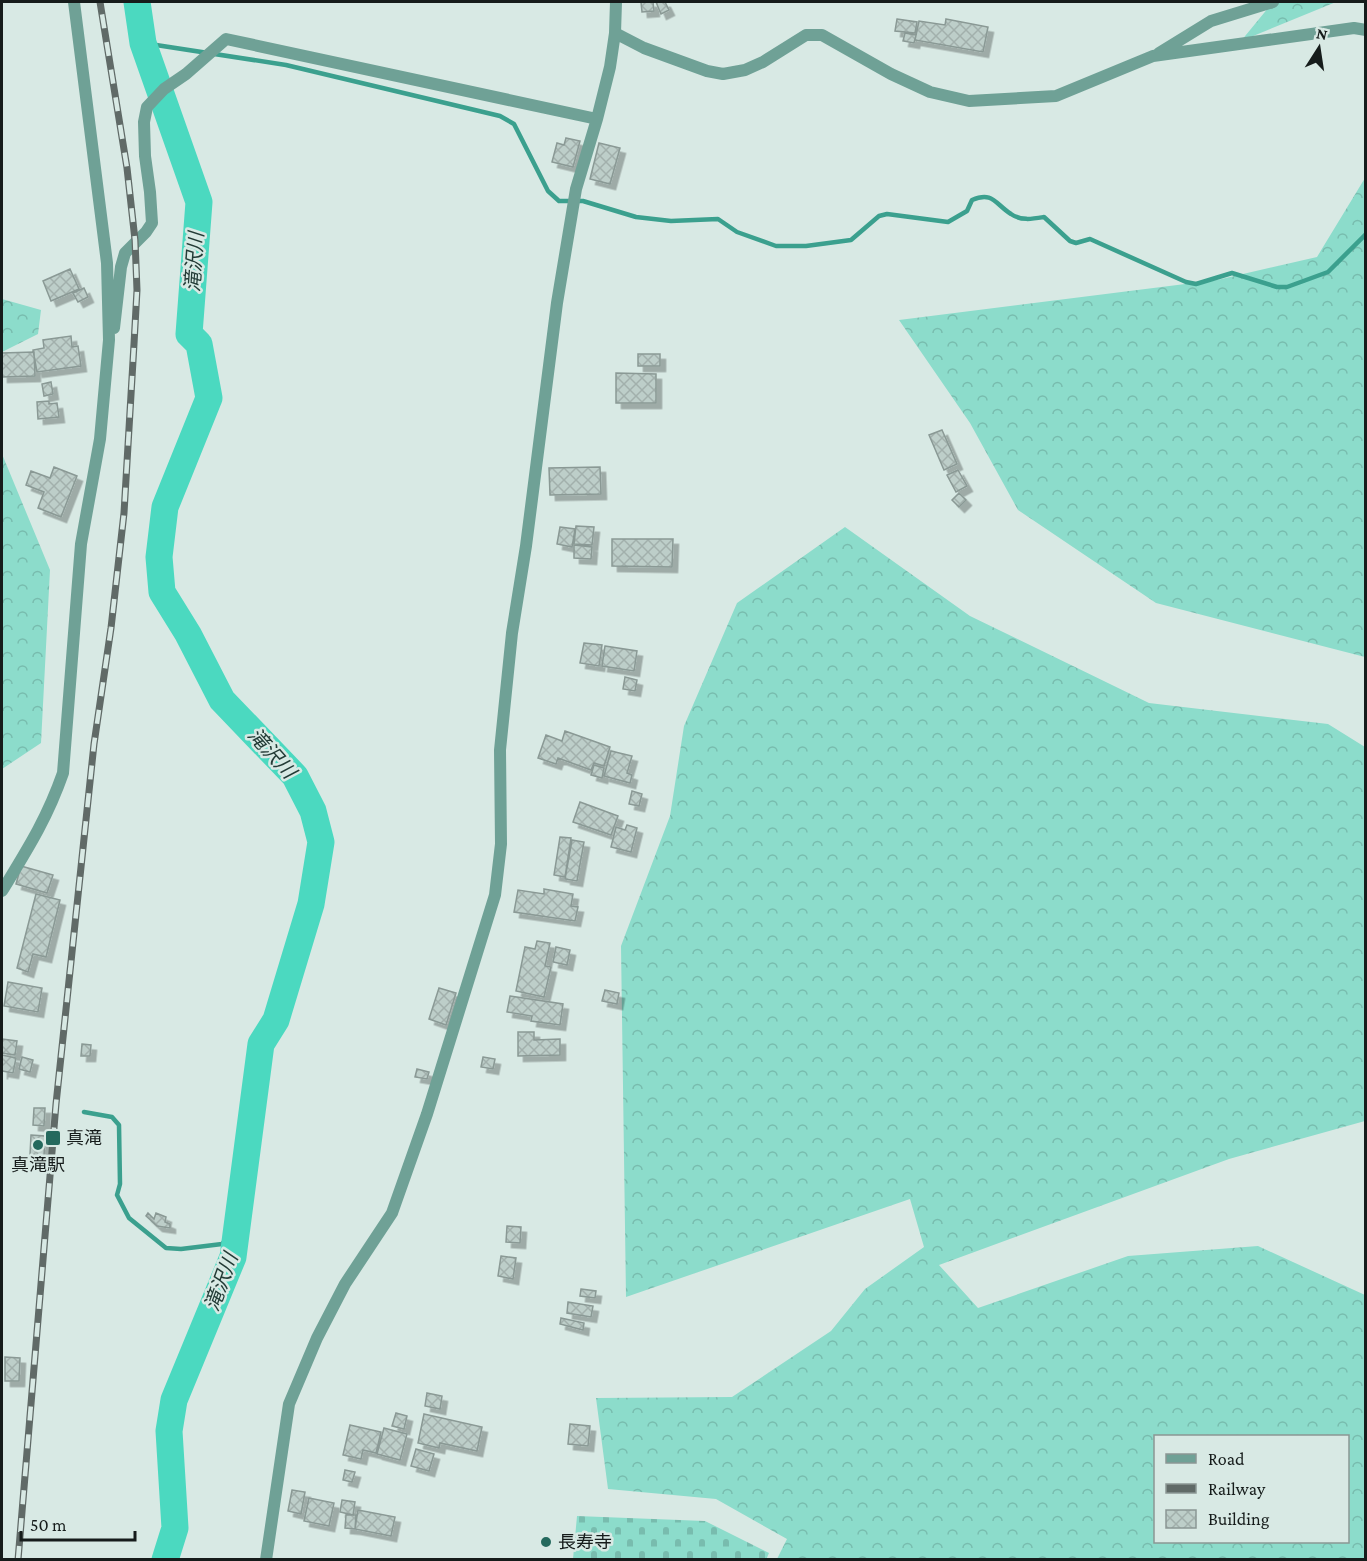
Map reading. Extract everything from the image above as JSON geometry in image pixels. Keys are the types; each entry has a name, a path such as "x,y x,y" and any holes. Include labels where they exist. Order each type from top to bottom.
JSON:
{"street":[{"path":"2,891 52,805 63,773 81,544 100,439 109,340 107,263 74,2"},
{"path":"267,1560 289,1404 317,1338 345,1284 392,1213 427,1114 495,895 501,844 500,750 512,633 526,546 557,303 576,189 610,67 615,33 616,2"},
{"path":"615,33 665,56 706,71 723,74 745,70 764,62 806,35 822,35 891,74 930,92 969,100 1056,96 1153,56 1211,21 1273,2"},
{"path":"1153,56 1354,28 1365,30"},
{"path":"109,340 116,323 121,267 126,253 152,223 145,156 144,122 147,107 164,89 186,74 226,39 597,119"}],"green space":[{"path":"1273,2 1336,2 1241,41"},
{"path":"1365,178 1365,657 1156,603 1018,510 970,423 899,320 1217,280 1317,257"},
{"path":"2,299 41,310 38,334 2,352"},
{"path":"2,454 50,570 41,743 2,769"},
{"path":"845,527 970,616 1149,703 1328,724 1365,747 1365,1121 1229,1159 939,1265 978,1308 1128,1256 1258,1246 1365,1295 1365,1559 777,1559 787,1539 716,1499 608,1489 596,1398 732,1397 831,1331 865,1289 924,1247 910,1199 626,1297 621,946 670,816 684,726 737,603"},
{"path":"577,1516 705,1521 769,1553 766,1560 573,1559"}],"building":[{"path":"641,2 653,2 654,11 642,12"},
{"path":"656,2 665,2 669,10 661,14"},
{"path":"897,19 917,22 915,33 895,31"},
{"path":"946,19 988,27 983,52 915,40 919,21 945,25"},
{"path":"905,33 916,35 914,43 903,41"},
{"path":"566,138 580,141 573,167 552,162 557,143 564,145"},
{"path":"599,143 620,148 610,184 590,179"},
{"path":"70,269 79,289 51,301 43,281"},
{"path":"84,288 88,297 78,302 73,293"},
{"path":"71,336 72,347 78,346 81,366 37,372 33,350 44,348 43,340"},
{"path":"34,352 35,376 2,377 2,353"},
{"path":"638,354 660,354 660,366 638,366"},
{"path":"616,373 656,374 656,403 616,403"},
{"path":"51,382 53,394 44,396 42,384"},
{"path":"49,401 49,404 57,403 59,417 38,419 37,402"},
{"path":"942,430 957,464 944,470 929,435"},
{"path":"54,467 77,476 61,517 38,508 44,492 26,485 31,471 50,478"},
{"path":"600,467 601,494 550,495 549,468"},
{"path":"958,470 967,486 956,492 947,475"},
{"path":"959,493 966,500 959,507 952,500"},
{"path":"576,526 594,527 592,545 574,544"},
{"path":"560,527 575,529 572,547 557,544"},
{"path":"612,539 673,539 672,567 612,566"},
{"path":"574,545 592,547 591,559 574,558"},
{"path":"584,643 602,645 599,666 580,663"},
{"path":"605,646 637,651 634,671 602,666"},
{"path":"625,677 637,680 635,691 623,689"},
{"path":"565,731 610,747 604,766 594,763 591,770 558,758 556,764 538,758 546,735 562,741"},
{"path":"611,751 632,756 627,773 632,775 630,783 604,776"},
{"path":"594,765 604,768 602,778 591,775"},
{"path":"632,791 642,794 639,806 629,804"},
{"path":"580,802 618,816 611,835 573,822"},
{"path":"627,825 637,828 631,852 611,847 616,827 625,830"},
{"path":"560,837 571,838 565,877 554,875"},
{"path":"572,840 584,842 577,881 565,879"},
{"path":"21,866 53,875 47,893 16,884"},
{"path":"544,889 573,894 571,906 578,907 575,921 514,912 518,890 544,894"},
{"path":"36,894 60,900 46,957 33,954 28,972 17,968"},
{"path":"537,941 550,943 545,966 551,967 544,997 516,991 525,947 535,949"},
{"path":"556,947 570,950 567,965 553,962"},
{"path":"8,982 42,988 38,1012 4,1006"},
{"path":"439,988 456,993 446,1025 429,1019"},
{"path":"605,990 619,993 617,1004 602,1001"},
{"path":"510,996 563,1004 560,1025 531,1021 532,1016 507,1012"},
{"path":"518,1032 534,1032 534,1040 560,1039 560,1055 518,1056"},
{"path":"2,1039 17,1041 15,1055 2,1053"},
{"path":"82,1044 91,1045 90,1056 81,1056"},
{"path":"2,1055 16,1058 13,1073 2,1071"},
{"path":"22,1057 33,1060 30,1072 19,1069"},
{"path":"483,1057 495,1059 493,1069 481,1067"},
{"path":"417,1069 429,1072 427,1079 415,1077"},
{"path":"34,1108 45,1108 44,1126 33,1125"},
{"name":"真滝駅","path":"31,1135 45,1136 44,1156 30,1155"},
{"path":"148,1213 154,1219 156,1213 166,1217 165,1222 170,1224 170,1228 157,1226 146,1216"},
{"path":"507,1226 521,1227 520,1243 506,1242"},
{"path":"501,1256 516,1258 513,1279 498,1276"},
{"path":"581,1289 596,1291 595,1298 580,1296"},
{"path":"568,1302 593,1306 591,1317 567,1313"},
{"path":"561,1318 584,1323 583,1330 560,1324"},
{"path":"5,1357 20,1358 19,1381 5,1381"},
{"path":"427,1393 442,1396 440,1409 425,1406"},
{"path":"396,1413 407,1416 404,1429 392,1426"},
{"path":"424,1414 482,1427 477,1451 440,1443 439,1448 418,1443"},
{"path":"570,1424 590,1426 588,1446 568,1444"},
{"path":"350,1425 381,1432 376,1453 363,1450 361,1459 343,1455"},
{"path":"384,1428 407,1434 400,1460 377,1454"},
{"path":"416,1449 434,1454 429,1471 411,1466"},
{"path":"345,1470 355,1472 352,1482 343,1480"},
{"path":"292,1490 305,1492 301,1514 288,1511"},
{"path":"309,1498 334,1503 329,1526 304,1521"},
{"path":"342,1500 355,1502 353,1515 340,1512"},
{"path":"358,1510 395,1517 391,1536 355,1529"},
{"path":"346,1515 356,1515 355,1529 345,1528"}],"waterway":[{"name":"滝沢川","path":"137,2 143,43 199,202 189,334 199,344 209,398 165,507 159,557 162,592 188,634 222,700 295,776 313,811 321,842 311,904 276,1020 261,1044 233,1257 174,1400 169,1431 175,1528 165,1560"},
{"path":"143,43 286,65 500,116 514,124 548,191 559,201 583,201 636,217 671,221 718,219 737,232 776,246 806,246 851,240 879,216 887,214 948,222 967,211 972,200 985,197 1019,218 1044,217 1070,241 1076,243 1090,239 1186,282 1196,284 1232,273 1277,287 1287,287 1328,272 1366,234"},
{"path":"84,1112 112,1117 119,1125 120,1184 117,1195 129,1218 166,1248 181,1249 222,1244 236,1228"}],"railway":[{"path":"18,1560 56,1104 94,744 111,628 124,513 137,290 135,240 127,168 100,2"}],"place":[{"name":"真滝","path":"53,1138"},
{"name":"真滝駅","path":"38,1145"},
{"name":"長寿寺","path":"546,1542"}]}
